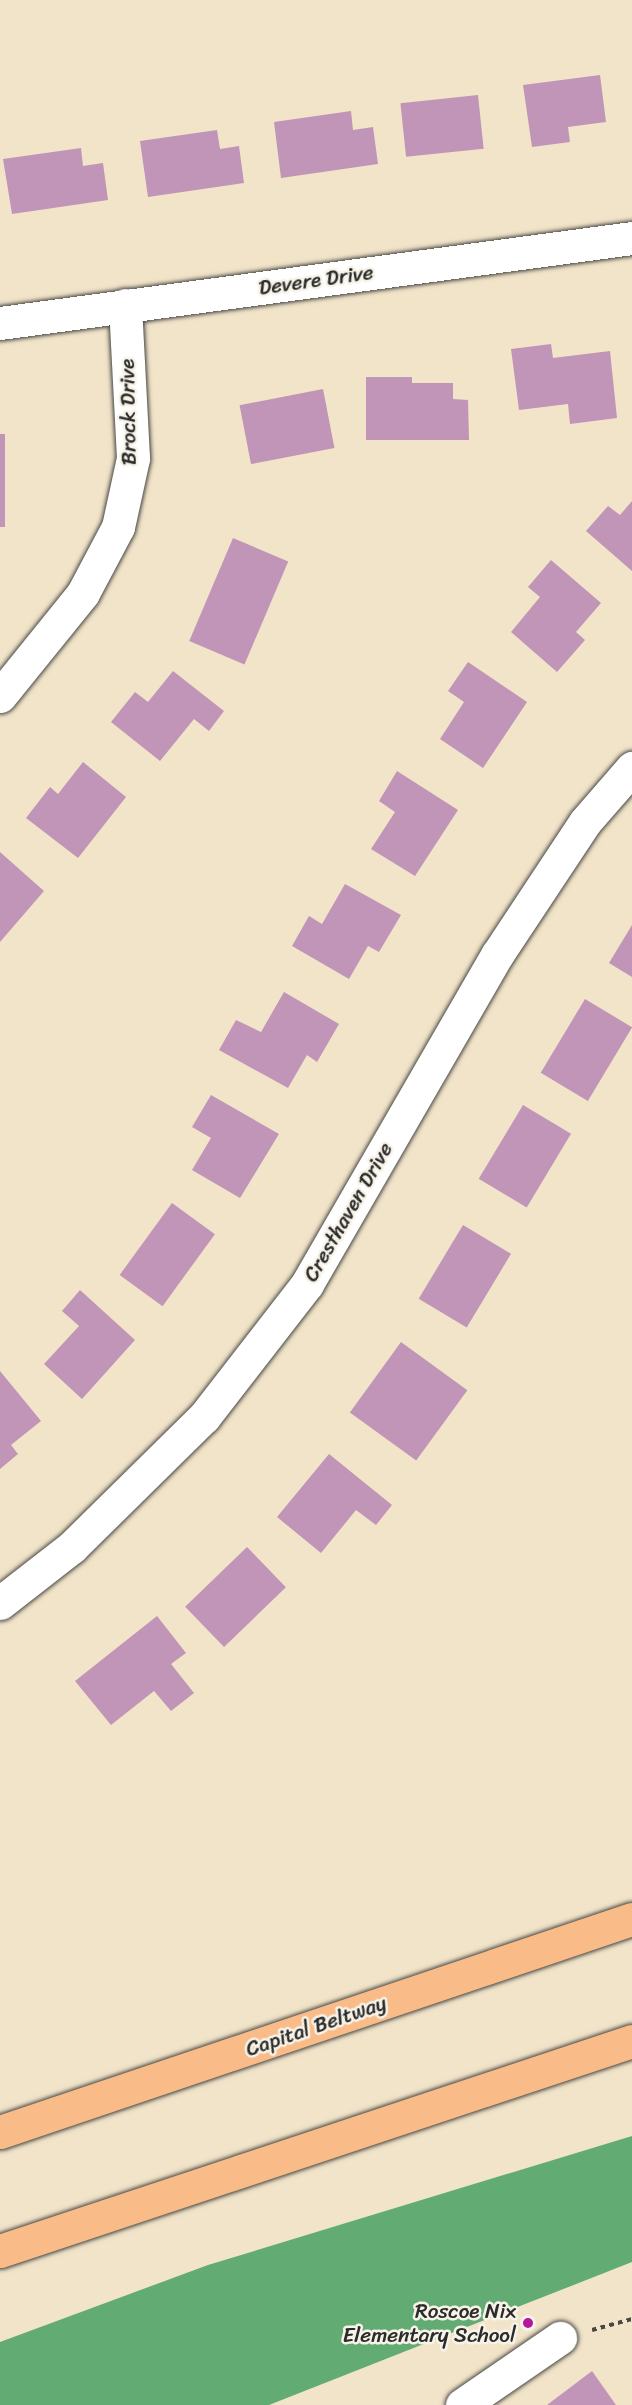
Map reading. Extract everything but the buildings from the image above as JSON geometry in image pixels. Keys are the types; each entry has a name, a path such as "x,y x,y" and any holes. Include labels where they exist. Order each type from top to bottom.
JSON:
{"highway":[{"name":"Capital Beltway","path":"0,2132 632,1919"},
{"path":"0,2251 632,2041"}],"street":[{"name":"Devere Drive","path":"0,323 632,238"},
{"name":"Brock Drive","path":"0,696 82,593 118,527 133,458 125,305"},
{"name":"Cresthaven Drive","path":"0,1603 72,1547 204,1417 307,1284 496,955 585,822 632,768"},
{"path":"462,2405 560,2338"}],"green space":[{"path":"632,2136 632,2262 269,2405 0,2405 0,2342 208,2265"}],"place":[{"name":"Roscoe Nix Elementary School","path":"528,2323"}]}
